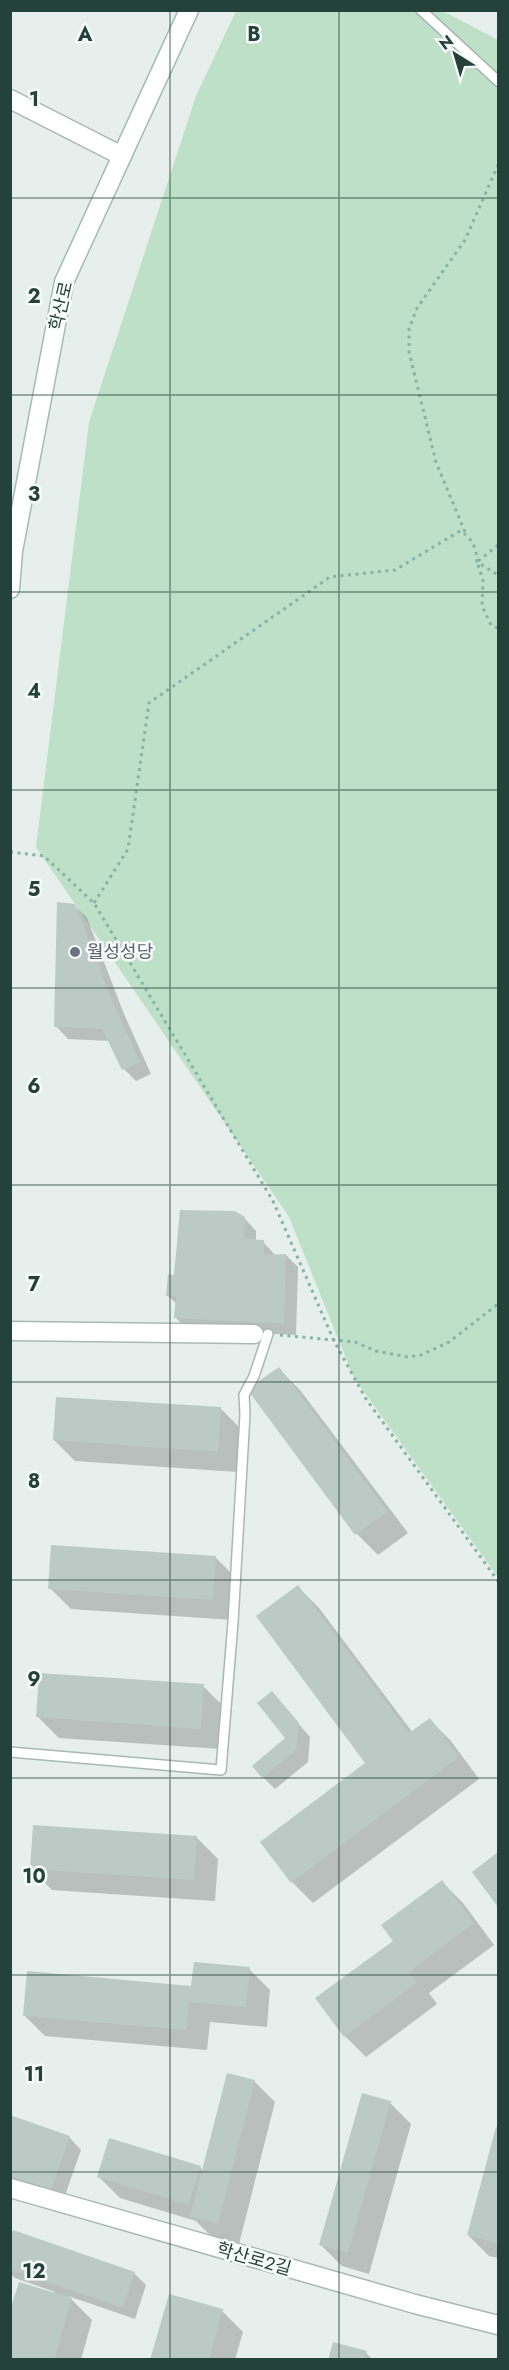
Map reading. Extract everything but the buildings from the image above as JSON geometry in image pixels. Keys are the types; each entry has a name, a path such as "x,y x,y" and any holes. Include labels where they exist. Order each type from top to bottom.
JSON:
{"street":[{"name":"학산로","path":"10,589 13,550 64,282 189,10"},
{"path":"10,99 122,156"},
{"path":"10,1331 261,1334"},
{"name":"학산로2길","path":"10,2188 414,2304 498,2325"}],"lane":[{"path":"422,10 498,81"},
{"path":"10,1752 221,1770 233,1622 244,1395 254,1376 261,1334"}],"path":[{"path":"498,165 465,240 417,308 409,329 409,352 436,462 465,534 477,549 477,562 483,580 482,606 491,625 498,627"},
{"path":"94,903 128,849 149,703 330,577 395,570 460,531 465,534"},
{"path":"477,562 498,545"},
{"path":"477,562 498,575"},
{"path":"10,852 44,856 94,903 273,1202 334,1341 366,1399 498,1581"},
{"path":"261,1334 355,1342 376,1351 408,1357 449,1342 498,1304"}],"green space":[{"path":"236,11 443,11 498,40 498,1577 354,1378 289,1217 36,847 89,422 196,96"}],"place":[{"name":"월성성당","path":"75,952"}]}
